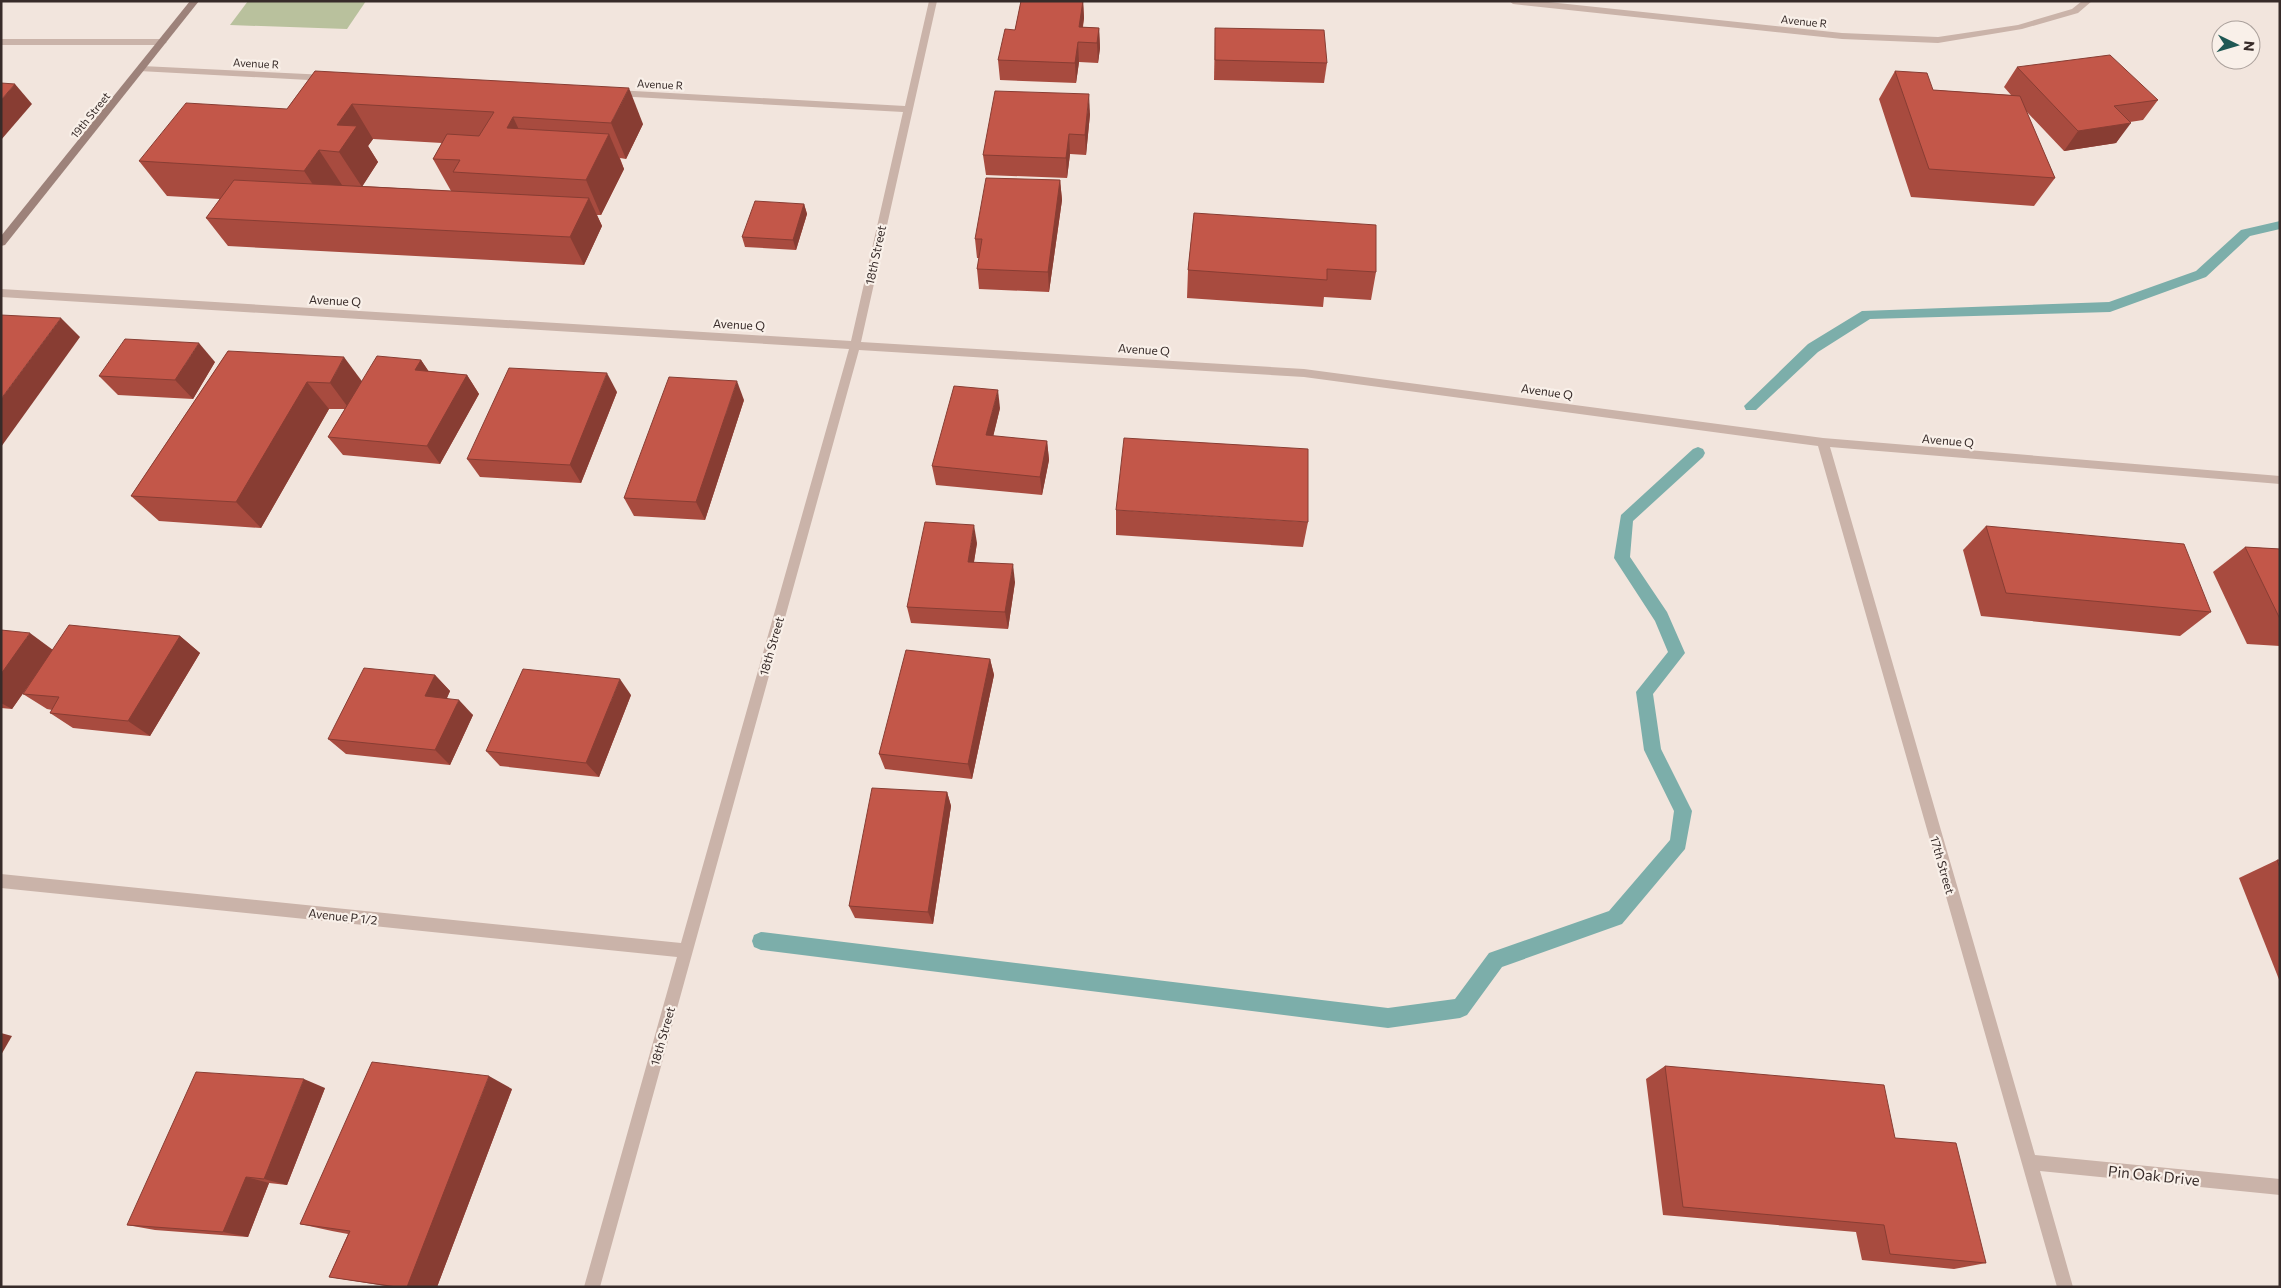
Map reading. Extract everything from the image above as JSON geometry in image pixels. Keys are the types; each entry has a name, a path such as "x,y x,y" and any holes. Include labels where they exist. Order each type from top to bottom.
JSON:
{"street":[{"name":"19th Street","path":"1,243 195,1"},
{"name":"18th Street","path":"592,1287 855,345 933,1"},
{"name":"Avenue R","path":"1514,1 1842,36 1938,40 2019,27 2075,11 2088,1"},
{"path":"1,42 163,42"},
{"name":"Avenue R","path":"142,69 338,79"},
{"name":"Avenue R","path":"603,93 908,108"},
{"name":"Avenue Q","path":"1,293 1304,373 1823,442 2280,480"},
{"name":"17th Street","path":"1823,442 2065,1287"},
{"name":"Avenue P 1/2","path":"1,881 685,952"},
{"name":"Pin Oak Drive","path":"2028,1162 2280,1187"}],"green space":[{"path":"248,1 366,1 347,29 230,25"}],"building":[{"path":"1021,1 1083,1 1079,27 1099,28 1097,43 1078,42 1075,63 998,60 1005,29 1015,30"},
{"path":"1215,28 1324,30 1327,63 1215,60"},
{"path":"2110,55 2158,100 2114,106 2131,123 2078,131 2017,67"},
{"path":"315,71 629,88 611,123 513,117 507,128 609,134 586,180 453,172 460,160 433,159 447,134 479,136 494,112 352,104 337,125 357,126 339,152 319,150 304,171 139,161 186,103 287,109"},
{"path":"1895,71 1927,73 1933,90 2020,96 2055,178 1929,169"},
{"path":"1,83 15,84 1,100"},
{"path":"995,91 1089,94 1085,135 1069,134 1066,158 983,155"},
{"path":"986,178 1060,180 1048,272 977,269 982,239 975,239"},
{"path":"234,180 589,198 570,237 206,218"},
{"path":"755,201 804,204 793,240 742,237"},
{"path":"1194,213 1376,225 1376,272 1327,269 1327,280 1188,270"},
{"path":"1,315 61,318 1,399"},
{"path":"125,339 199,343 175,380 99,376"},
{"path":"228,351 344,357 330,383 307,382 236,502 131,496"},
{"path":"377,356 421,360 415,370 467,375 427,446 328,437"},
{"path":"509,368 607,373 570,465 467,459"},
{"path":"669,377 737,381 696,502 624,498"},
{"path":"954,386 998,390 986,435 1047,441 1040,477 932,466"},
{"path":"1124,438 1308,449 1308,522 1116,510"},
{"path":"925,522 974,525 968,562 1013,564 1005,612 907,607"},
{"path":"1986,526 2184,544 2211,612 2006,593"},
{"path":"2245,547 2280,549 2280,619"},
{"path":"69,625 180,636 128,721 50,713 59,697 23,694"},
{"path":"1,630 30,633 1,674"},
{"path":"906,650 990,659 968,764 879,754"},
{"path":"364,668 435,675 425,696 459,700 435,750 328,739"},
{"path":"523,669 620,679 586,763 486,751"},
{"path":"872,788 947,792 928,912 849,906"},
{"path":"372,1062 489,1076 407,1287 329,1277 350,1231 300,1224"},
{"path":"1665,1066 1884,1085 1895,1138 1956,1143 1986,1263 1890,1254 1884,1225 1683,1207"},
{"path":"196,1072 304,1079 264,1179 246,1177 223,1232 127,1225"}],"waterway":[{"path":"1751,406 1813,348 1867,314 2110,307 2201,274 2246,233 2280,225"},
{"path":"761,941 1388,1018 1460,1008 1496,960 1615,918 1679,843 1683,811 1653,750 1644,692 1677,653 1661,617 1622,558 1626,519 1698,453"}]}
